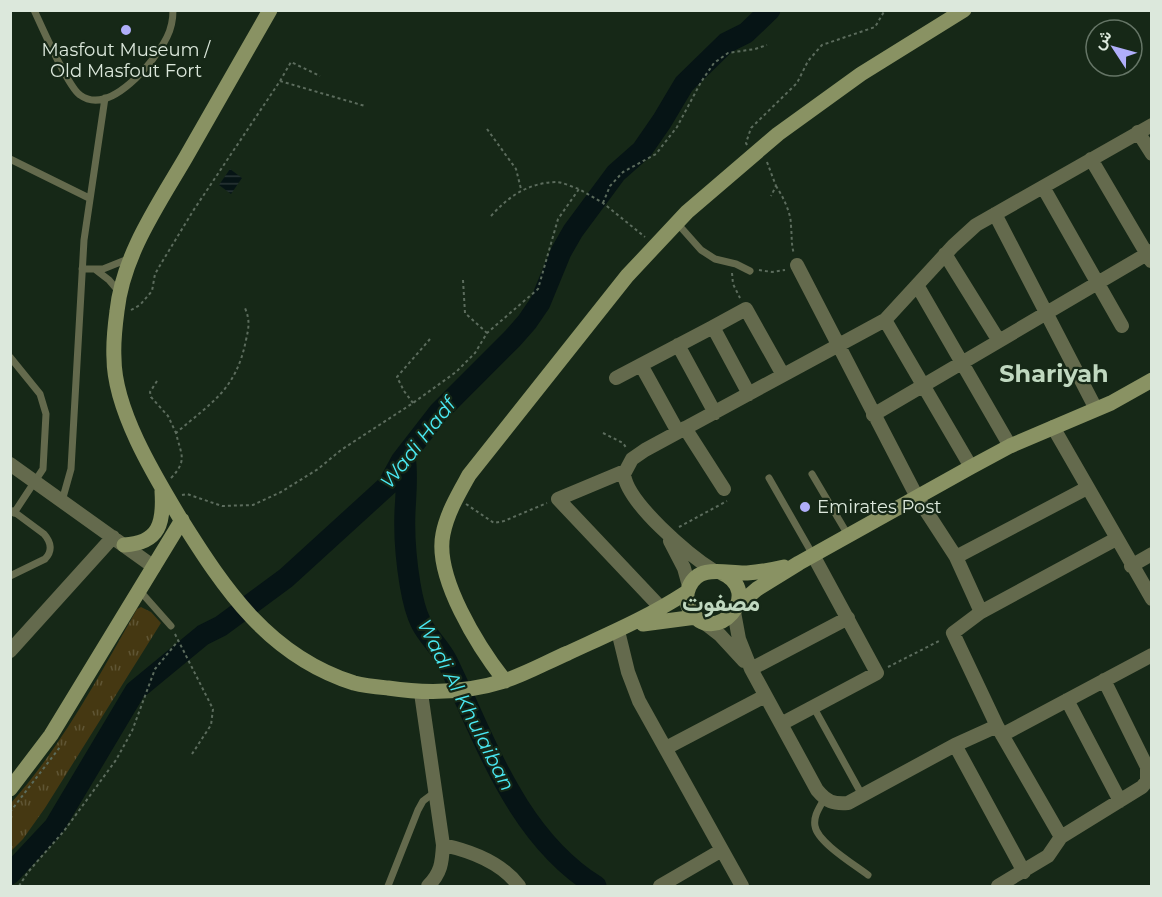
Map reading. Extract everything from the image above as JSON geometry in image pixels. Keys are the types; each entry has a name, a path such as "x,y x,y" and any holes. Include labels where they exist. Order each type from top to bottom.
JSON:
{"street":[{"path":"270,10 131,257 117,310 114,360 122,400 133,431 165,493 225,585 243,609 265,632 293,655 355,683 421,693 473,689 505,681 623,629 661,608 688,589 702,573 760,572 799,563"},
{"path":"505,681 490,662 452,594 443,564 442,536 455,500 469,475 627,276 677,223 778,134 861,74 964,10"},
{"path":"661,608 558,499 629,465 681,430 885,320 966,233 995,214 1152,125"},
{"path":"1138,132 1152,154"},
{"path":"873,415 1150,255 1091,159"},
{"path":"1043,187 1122,326"},
{"path":"995,214 1096,409"},
{"path":"945,254 999,341"},
{"path":"797,265 917,497 956,557 981,612"},
{"path":"918,285 1010,446"},
{"path":"616,378 746,309 783,375"},
{"path":"885,320 971,467"},
{"path":"713,327 749,394"},
{"path":"678,345 715,412"},
{"path":"641,365 681,430 724,489"},
{"path":"623,629 662,620 699,619 716,623 723,621 757,589 848,535 1010,446 1111,403 1152,380"},
{"path":"1053,427 1152,599"},
{"path":"10,464 154,567"},
{"path":"629,465 625,481 628,489 666,534 680,560 688,589 688,606 699,619 728,642 751,669"},
{"path":"956,557 1087,488"},
{"path":"10,651 118,541 144,541 159,527 165,493"},
{"path":"10,789 51,735 182,520"},
{"path":"666,534 717,571 727,575 736,585 739,599 736,609 739,639 751,669 817,790 824,799 833,804 848,803 955,745 999,730 1067,700 1152,655"},
{"path":"1061,837 999,730 953,633 981,612 1116,539"},
{"path":"1131,566 1152,554"},
{"path":"781,724 877,673 813,555"},
{"path":"751,669 848,618"},
{"path":"623,629 628,672 639,700 742,886"},
{"path":"998,886 1048,856 1061,837 1143,787 1147,781 1148,771 1104,680"},
{"path":"421,693 443,844 442,866 437,877 428,886"},
{"path":"666,748 765,696"},
{"path":"1067,700 1120,801"},
{"path":"955,745 1024,872"},
{"path":"443,844 468,850 481,857 496,866 519,886"},
{"path":"660,886 722,850"}],"lane":[{"path":"34,10 72,88 90,100 105,98 126,86 151,62 168,35 173,10"},
{"path":"62,501 71,469 82,269 89,198 105,98"},
{"path":"10,159 89,198"},
{"path":"677,223 701,250 715,259 750,271"},
{"path":"82,269 96,270 118,265 131,257"},
{"path":"96,270 120,293"},
{"path":"10,576 45,558 51,548 44,534 12,511 43,470 45,407 36,388 12,362"},
{"path":"812,474 848,535"},
{"path":"769,478 813,555"},
{"path":"140,591 171,626"},
{"path":"814,708 862,795"},
{"path":"388,886 418,810 423,801 435,792"},
{"path":"824,799 816,815 817,833 825,843 868,875"}],"path":[{"path":"750,271 760,269 772,272 782,271 797,265 791,245 792,223 783,197 776,186 766,158 746,143 751,128 797,83 808,61 822,45 875,27 885,10"},
{"path":"603,203 610,186 623,172 656,154 677,127 714,63 728,53 755,50 767,45"},
{"path":"117,310 131,310 140,305 153,291 155,274 166,255 291,62 320,76"},
{"path":"280,81 365,106"},
{"path":"487,129 516,169 521,189"},
{"path":"490,216 503,202 521,189 558,182 579,189 603,203 624,222 656,245"},
{"path":"771,196 776,186"},
{"path":"157,381 150,392 151,397 168,416 184,460 165,493 187,494 222,506 253,505 281,492 318,469 350,444 456,372 475,353 487,333 538,289 558,219 579,189"},
{"path":"735,264 732,273 733,284 746,309"},
{"path":"463,280 465,313 487,333"},
{"path":"176,433 221,394 233,380 243,357 250,322 245,308"},
{"path":"413,403 397,377 430,339"},
{"path":"603,433 623,442 629,465"},
{"path":"666,534 730,500 724,489"},
{"path":"455,500 467,504 494,523 558,499"},
{"path":"171,626 213,708 211,725 192,754"},
{"path":"877,673 953,633"},
{"path":"19,886 28,872 64,831 116,760 132,731 155,669 178,641"}],"green space":[{"path":"141,607 151,612 161,623 45,808 23,839 11,851 11,803 63,734 137,609"}],"shaded area":[{"path":"230,169 242,178 231,194 219,185"}],"waterway":[{"name":"Wadi Hadf","path":"10,874 54,827 135,691 203,635 221,626 286,578 388,485 401,461 439,412 527,322 540,303 561,252 573,231 616,173 642,150 684,84 726,43 746,33 770,10"},
{"name":"Wadi Al Khulaiban","path":"405,456 406,556 412,594 419,619 447,661 490,754 524,814 544,841 568,865 596,886"}],"place":[{"name":"Masfout Museum / Old Masfout Fort","path":"126,30"},
{"name":"Emirates Post","path":"805,507"}],"district":[{"name":"Shariyah","path":"1054,374"},
{"name":"مصفوت","path":"721,603"}]}
